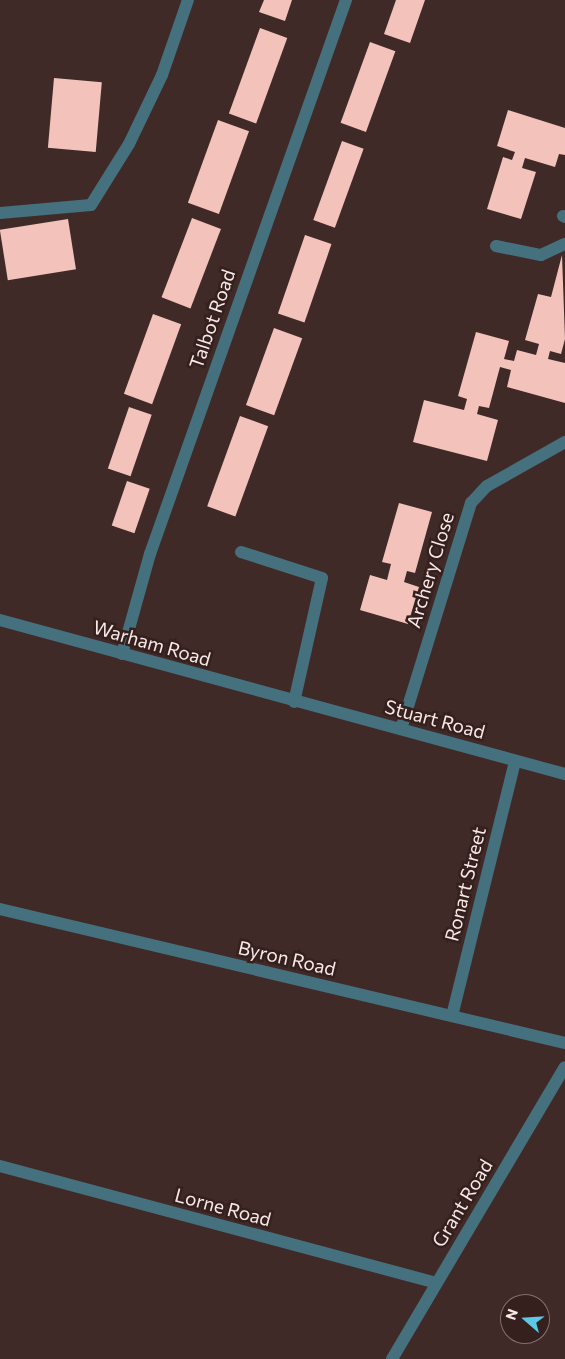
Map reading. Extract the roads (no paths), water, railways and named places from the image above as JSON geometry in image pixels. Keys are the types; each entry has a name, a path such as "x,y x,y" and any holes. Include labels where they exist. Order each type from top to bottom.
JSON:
{"street":[{"path":"0,213 91,205 129,144 162,75 188,0"},
{"name":"Talbot Road","path":"122,654 150,554 346,0"},
{"path":"496,246 541,254 565,244"},
{"name":"Archery Close","path":"401,729 471,502 487,486 565,442"},
{"path":"241,552 322,578 294,702"},
{"name":"Warham Road","path":"0,620 294,702"},
{"name":"Stuart Road","path":"294,702 565,774"},
{"name":"Ronart Street","path":"452,1016 515,761"},
{"name":"Byron Road","path":"0,908 565,1043"},
{"name":"Grant Road","path":"392,1359 565,1067"},
{"name":"Lorne Road","path":"0,1166 436,1283"}]}
